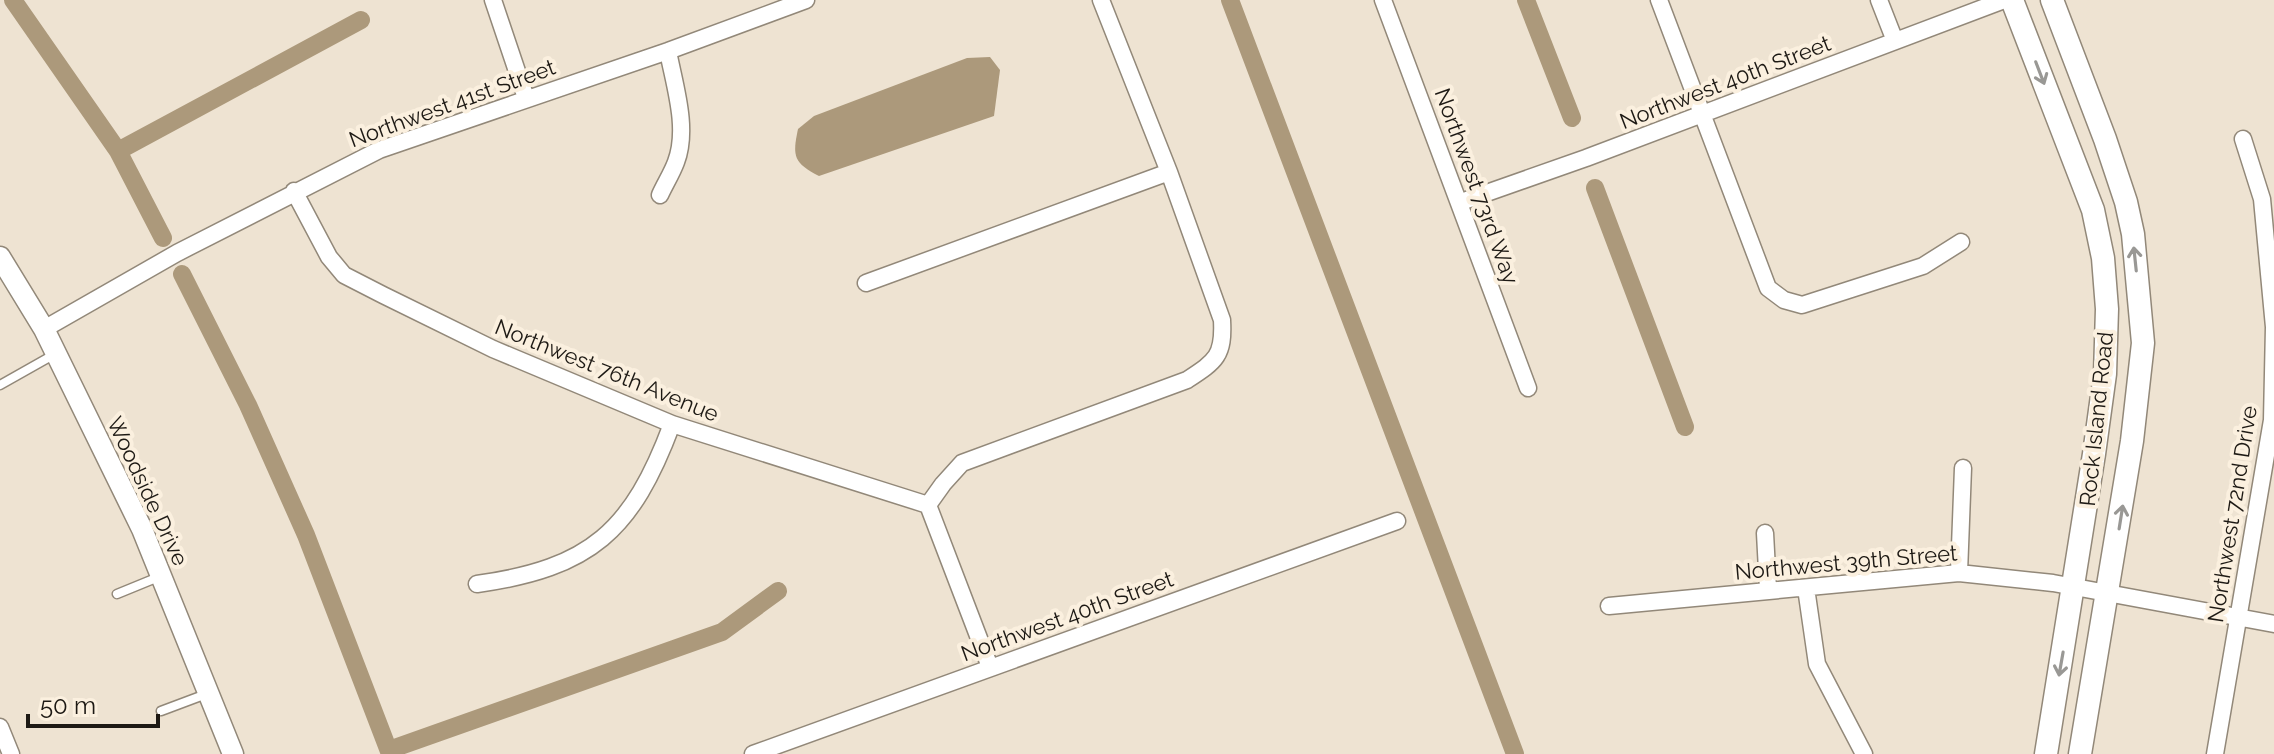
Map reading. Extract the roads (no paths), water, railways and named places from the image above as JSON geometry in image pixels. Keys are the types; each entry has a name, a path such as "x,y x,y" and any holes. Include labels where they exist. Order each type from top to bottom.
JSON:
{"main road":[{"name":"Rock Island Road","path":"2012,0 2093,210 2103,258 2107,309 2105,374 2046,754"},
{"name":"Rock Island Road","path":"2052,0 2126,202 2133,234 2143,343 2140,386 2109,594 2080,754"}],"street":[{"path":"493,0 526,98"},
{"name":"Northwest 41st Street","path":"44,329 177,253 379,150 806,0"},
{"path":"990,667 928,505 943,484 962,463 1187,380 1212,364 1223,345 1222,320 1169,172 1101,0"},
{"name":"Northwest 73rd Way","path":"1383,0 1528,388"},
{"path":"1659,0 1768,288 1784,300 1802,305 1923,266 1961,242"},
{"path":"1879,0 1895,41"},
{"name":"Northwest 40th Street","path":"1461,202 1702,115 2004,0"},
{"path":"660,195 678,159 680,130 679,104 668,51"},
{"name":"Northwest 72nd Drive","path":"2215,754 2273,420 2274,327 2268,198 2243,139"},
{"path":"866,283 1169,172"},
{"name":"Northwest 76th Avenue","path":"294,191 329,257 344,275 493,349 672,424 928,505"},
{"name":"Woodside Drive","path":"0,257 44,329 142,529 233,754"},
{"path":"477,584 545,571 598,543 619,523 637,499 655,469 672,424"},
{"path":"1959,573 1963,468"},
{"name":"Northwest 40th Street","path":"753,754 1397,521"},
{"path":"1765,533 1768,589"},
{"name":"Northwest 39th Street","path":"1609,606 1959,573 2074,587 2237,620 2274,624"},
{"path":"1806,588 1817,664 1864,754"},
{"path":"0,727 11,754"}],"lane":[{"path":"0,385 56,354"},
{"path":"117,594 162,576"},
{"path":"161,711 209,693"}],"waterway":[{"path":"13,0 118,151 163,238"},
{"path":"1230,0 1515,754"},
{"path":"1526,0 1572,118"},
{"path":"118,151 361,20"},
{"path":"1595,188 1685,427"},
{"path":"182,274 248,405 306,535 390,754"},
{"path":"389,750 722,632 778,591"}]}
